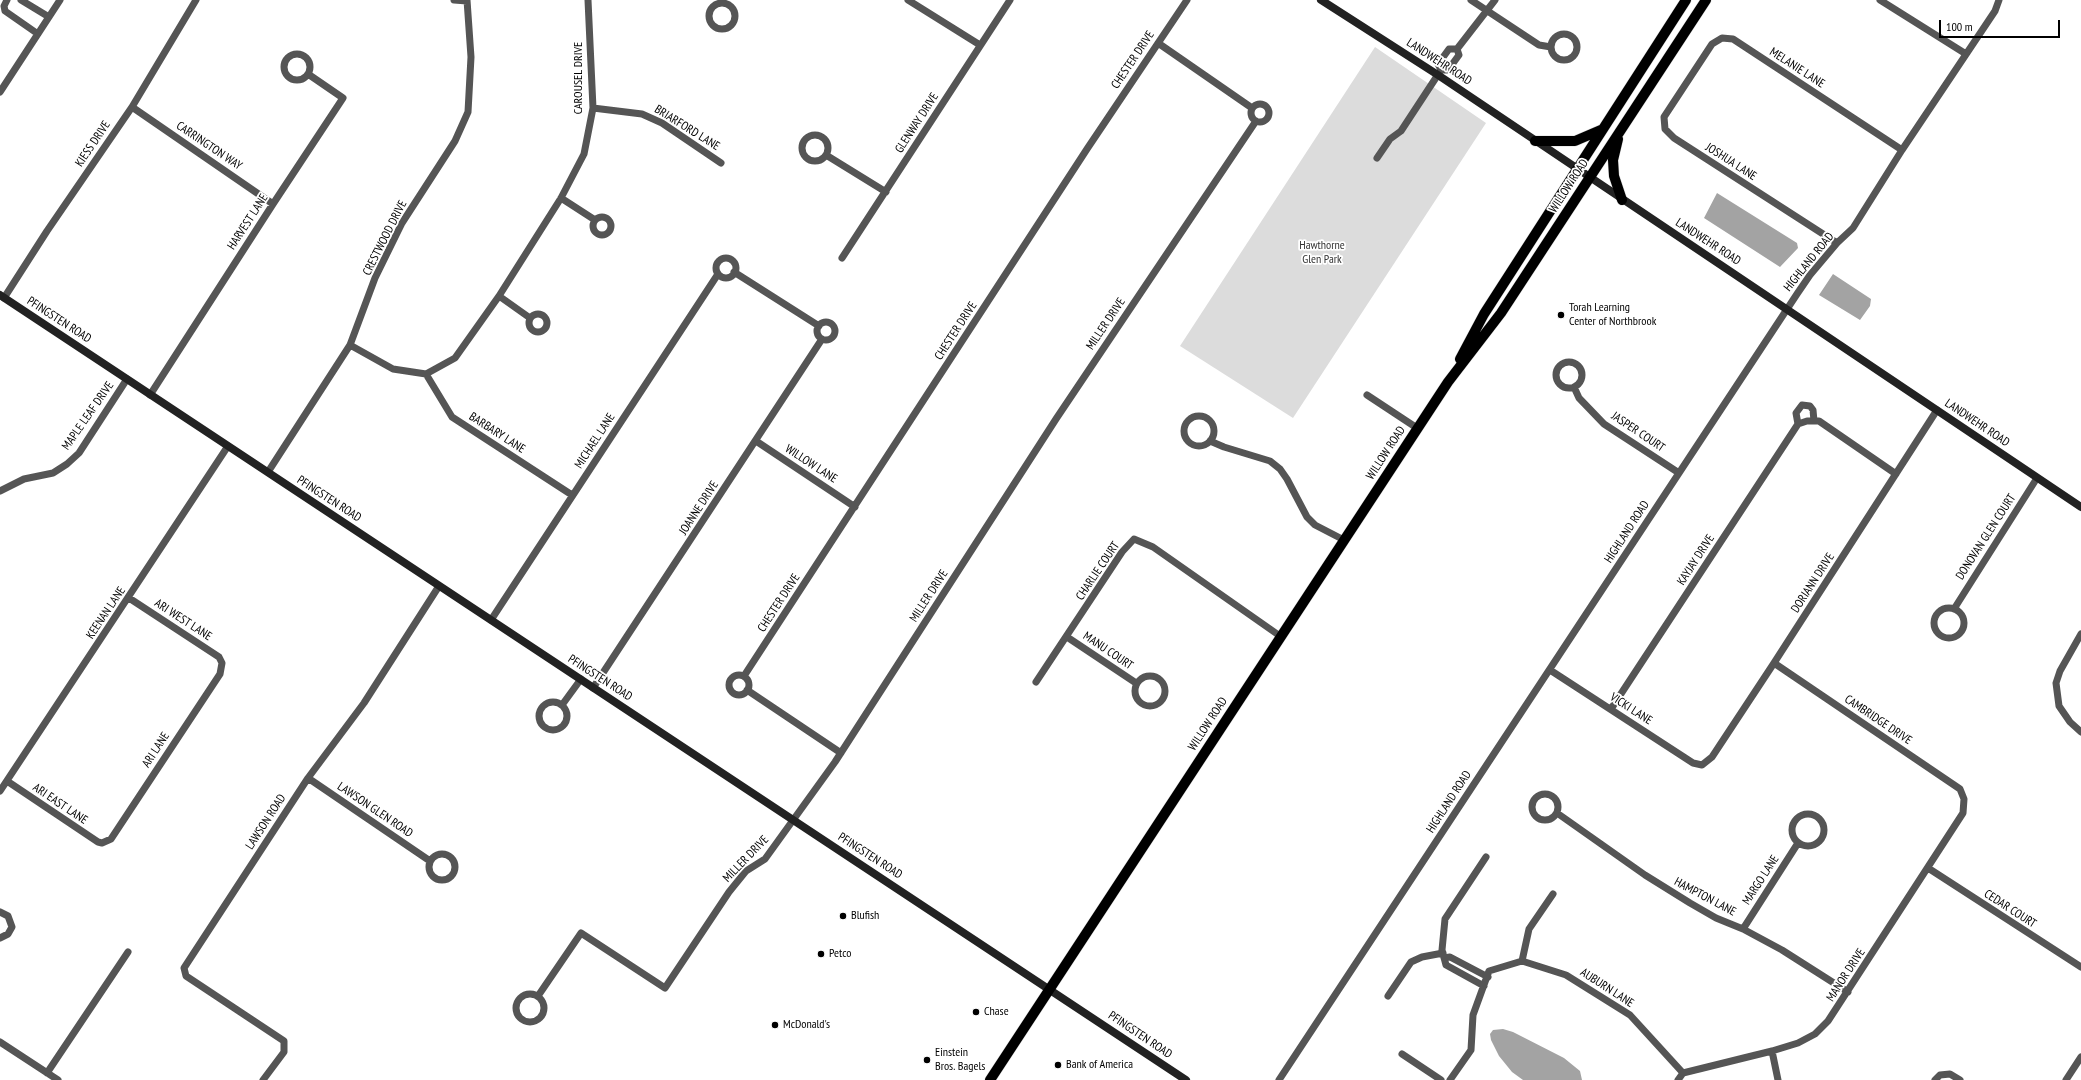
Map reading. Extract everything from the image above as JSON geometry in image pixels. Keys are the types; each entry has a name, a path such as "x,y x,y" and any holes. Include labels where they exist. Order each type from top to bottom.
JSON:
{"main road":[{"name":"LANDWEHR ROAD","path":"1321,0 1439,73 1577,170 2081,506"},
{"name":"WILLOW ROAD","path":"1448,382 1484,314 1686,0"},
{"name":"WILLOW ROAD","path":"990,1080 1417,428 1448,382 1501,313 1706,0"},
{"path":"1535,141 1575,142 1603,129"},
{"path":"1621,129 1613,160 1614,176 1622,200"},
{"name":"PFINGSTEN ROAD","path":"2,297 1186,1080"}],"street":[{"path":"7,0 4,6 5,11 38,34"},
{"path":"21,0 49,17"},
{"path":"0,92 60,0"},
{"name":"KIESS DRIVE","path":"2,297 132,107 196,0"},
{"path":"454,0 467,0"},
{"name":"CRESTWOOD DRIVE","path":"268,472 350,345 375,278 402,223 455,141 468,112 471,57 467,0"},
{"name":"CAROUSEL DRIVE","path":"426,374 455,358 499,296 561,198 584,154 593,108 588,0"},
{"path":"908,0 980,45"},
{"name":"GLENWAY DRIVE","path":"842,258 1010,0"},
{"name":"CHESTER DRIVE","path":"744,676 1158,42 1187,0"},
{"path":"1471,0 1539,45 1551,47"},
{"path":"1457,49 1487,12 1494,0"},
{"path":"1880,0 1966,54"},
{"name":"HIGHLAND ROAD","path":"1279,1080 1787,309 1810,275 1853,228 1902,150 1995,11 1999,0"},
{"name":"MELANIE LANE","path":"1689,77 1712,44 1722,38 1733,39 1902,150"},
{"path":"1158,42 1252,108"},
{"path":"1377,158 1390,138 1402,131 1439,73 1438,64 1449,49 1457,49"},
{"path":"1439,73 1448,70 1459,55 1457,49"},
{"name":"HARVEST LANE","path":"150,395 273,204 344,98 308,74"},
{"name":"JOSHUA LANE","path":"1689,77 1664,117 1665,129 1674,138 1837,244"},
{"path":"1257,105 1262,105 1268,110 1267,119 1262,122 1256,121 1252,117 1252,108 1257,105"},
{"name":"CARRINGTON WAY","path":"132,107 273,204"},
{"name":"BRIARFORD LANE","path":"593,108 642,114 662,123 721,163"},
{"name":"MILLER DRIVE","path":"538,996 582,933 665,988 729,892 746,871 764,859 794,820 841,753 1056,419 1256,121"},
{"path":"826,155 886,192"},
{"path":"561,198 595,220"},
{"path":"726,258 734,263 734,272 727,277 718,274 716,265 720,260 726,258"},
{"path":"734,272 819,326"},
{"name":"MICHAEL LANE","path":"491,620 718,274"},
{"path":"499,296 530,318"},
{"path":"823,322 830,322 835,330 832,338 827,340 822,339 817,332 819,326 823,322"},
{"name":"JOANNE DRIVE","path":"593,688 822,339"},
{"path":"350,345 393,369 426,374"},
{"name":"BARBARY LANE","path":"426,374 452,417 572,495"},
{"name":"MAPLE LEAF DRIVE","path":"0,491 24,480 53,473 67,464 79,453 127,380"},
{"name":"JASPER COURT","path":"1574,387 1579,398 1604,424 1679,473"},
{"path":"1367,395 1417,428"},
{"name":"KAYJAY DRIVE","path":"1611,709 1798,424 1796,413 1802,405 1810,406 1813,410 1814,421"},
{"name":"DORIANN DRIVE","path":"1702,764 1712,757 1937,410"},
{"path":"1197,416 1207,418 1213,426 1213,436 1210,441 1202,445 1189,442 1184,430 1188,421 1197,416"},
{"path":"1798,424 1819,421 1896,474"},
{"name":"WILLOW LANE","path":"756,441 855,507"},
{"path":"1210,441 1224,448 1270,461 1280,469 1287,479 1307,517 1316,525 1344,540"},
{"name":"KEENAN LANE","path":"0,791 129,598 228,446"},
{"name":"DONOVAN GLEN COURT","path":"1954,608 2037,478"},
{"name":"CHARLIE COURT","path":"1036,682 1122,552 1134,539 1153,547 1280,636"},
{"name":"LAWSON ROAD","path":"263,1080 284,1052 284,1041 186,976 184,968 308,778 364,703 440,586"},
{"name":"ARI WEST LANE","path":"129,598 219,657 222,663"},
{"path":"1954,608 1964,619 1963,629 1961,633 1953,638 1943,637 1936,631 1935,618 1941,610 1954,608"},
{"path":"2081,634 2060,671 2056,683 2059,706 2070,722 2081,732"},
{"name":"MANU COURT","path":"1067,637 1136,683"},
{"name":"ARI LANE","path":"102,843 111,840 220,674 222,663"},
{"name":"CAMBRIDGE DRIVE","path":"1774,663 1960,789 1964,799"},
{"name":"VICKI LANE","path":"1550,670 1693,763 1702,764"},
{"path":"738,675 744,676 749,682 747,690 740,694 734,693 730,688 732,677 738,675"},
{"name":"MANU COURT","path":"1154,676 1159,679 1164,687 1163,698 1160,702 1152,706 1138,702 1134,693 1136,683 1144,677 1154,676"},
{"path":"562,705 581,679"},
{"path":"747,690 841,753"},
{"name":"LAWSON GLEN ROAD","path":"308,778 430,861"},
{"name":"ARI EAST LANE","path":"6,781 98,842 102,843"},
{"name":"MANOR DRIVE","path":"1683,1073 1798,1043 1815,1034 1828,1022 1963,813 1964,799"},
{"name":"HAMPTON LANE","path":"1557,813 1645,875 1690,903 1716,918 1743,929 1809,966 1848,992"},
{"path":"1806,814 1816,817 1821,821 1823,828 1821,839 1810,846 1798,843 1792,833 1795,821 1806,814"},
{"name":"MARGO LANE","path":"1743,929 1798,843"},
{"path":"1484,986 1446,966 1444,956 1445,919 1486,857"},
{"name":"CEDAR COURT","path":"1928,868 2081,967"},
{"path":"1450,1080 1470,1050 1473,1015 1490,971 1522,961 1529,929 1553,894"},
{"path":"0,912 8,916 12,927 8,934 0,938"},
{"path":"47,1073 128,952"},
{"path":"1388,996 1411,962 1422,957 1450,957 1488,977"},
{"name":"AUBURN LANE","path":"1522,961 1566,975 1630,1015 1683,1073"},
{"path":"0,1042 58,1080"},
{"path":"1772,1051 1778,1080"},
{"path":"1402,1054 1441,1080"},
{"path":"2066,1080 2081,1057"},
{"path":"1678,1080 1683,1073"},
{"path":"1935,1080 1940,1075 1950,1074 1960,1080"}],"green space":[{"name":"Hawthorne Glen Park","path":"1375,47 1486,123 1293,418 1180,346"}],"shaded area":[{"path":"1717,193 1797,243 1798,248 1780,267 1704,218"},
{"path":"1833,274 1871,299 1870,306 1860,320 1819,295"},
{"path":"1503,1029 1513,1032 1564,1058 1580,1071 1582,1080 1523,1080 1512,1072 1499,1056 1491,1040 1490,1034 1493,1030"}],"place":[{"name":"Torah Learning Center of Northbrook","path":"1561,315"},
{"name":"Blufish","path":"843,916"},
{"name":"Petco","path":"821,954"},
{"name":"Chase","path":"976,1012"},
{"name":"McDonald's","path":"775,1025"},
{"name":"Einstein Bros. Bagels","path":"927,1060"},
{"name":"Bank of America","path":"1058,1065"}]}
